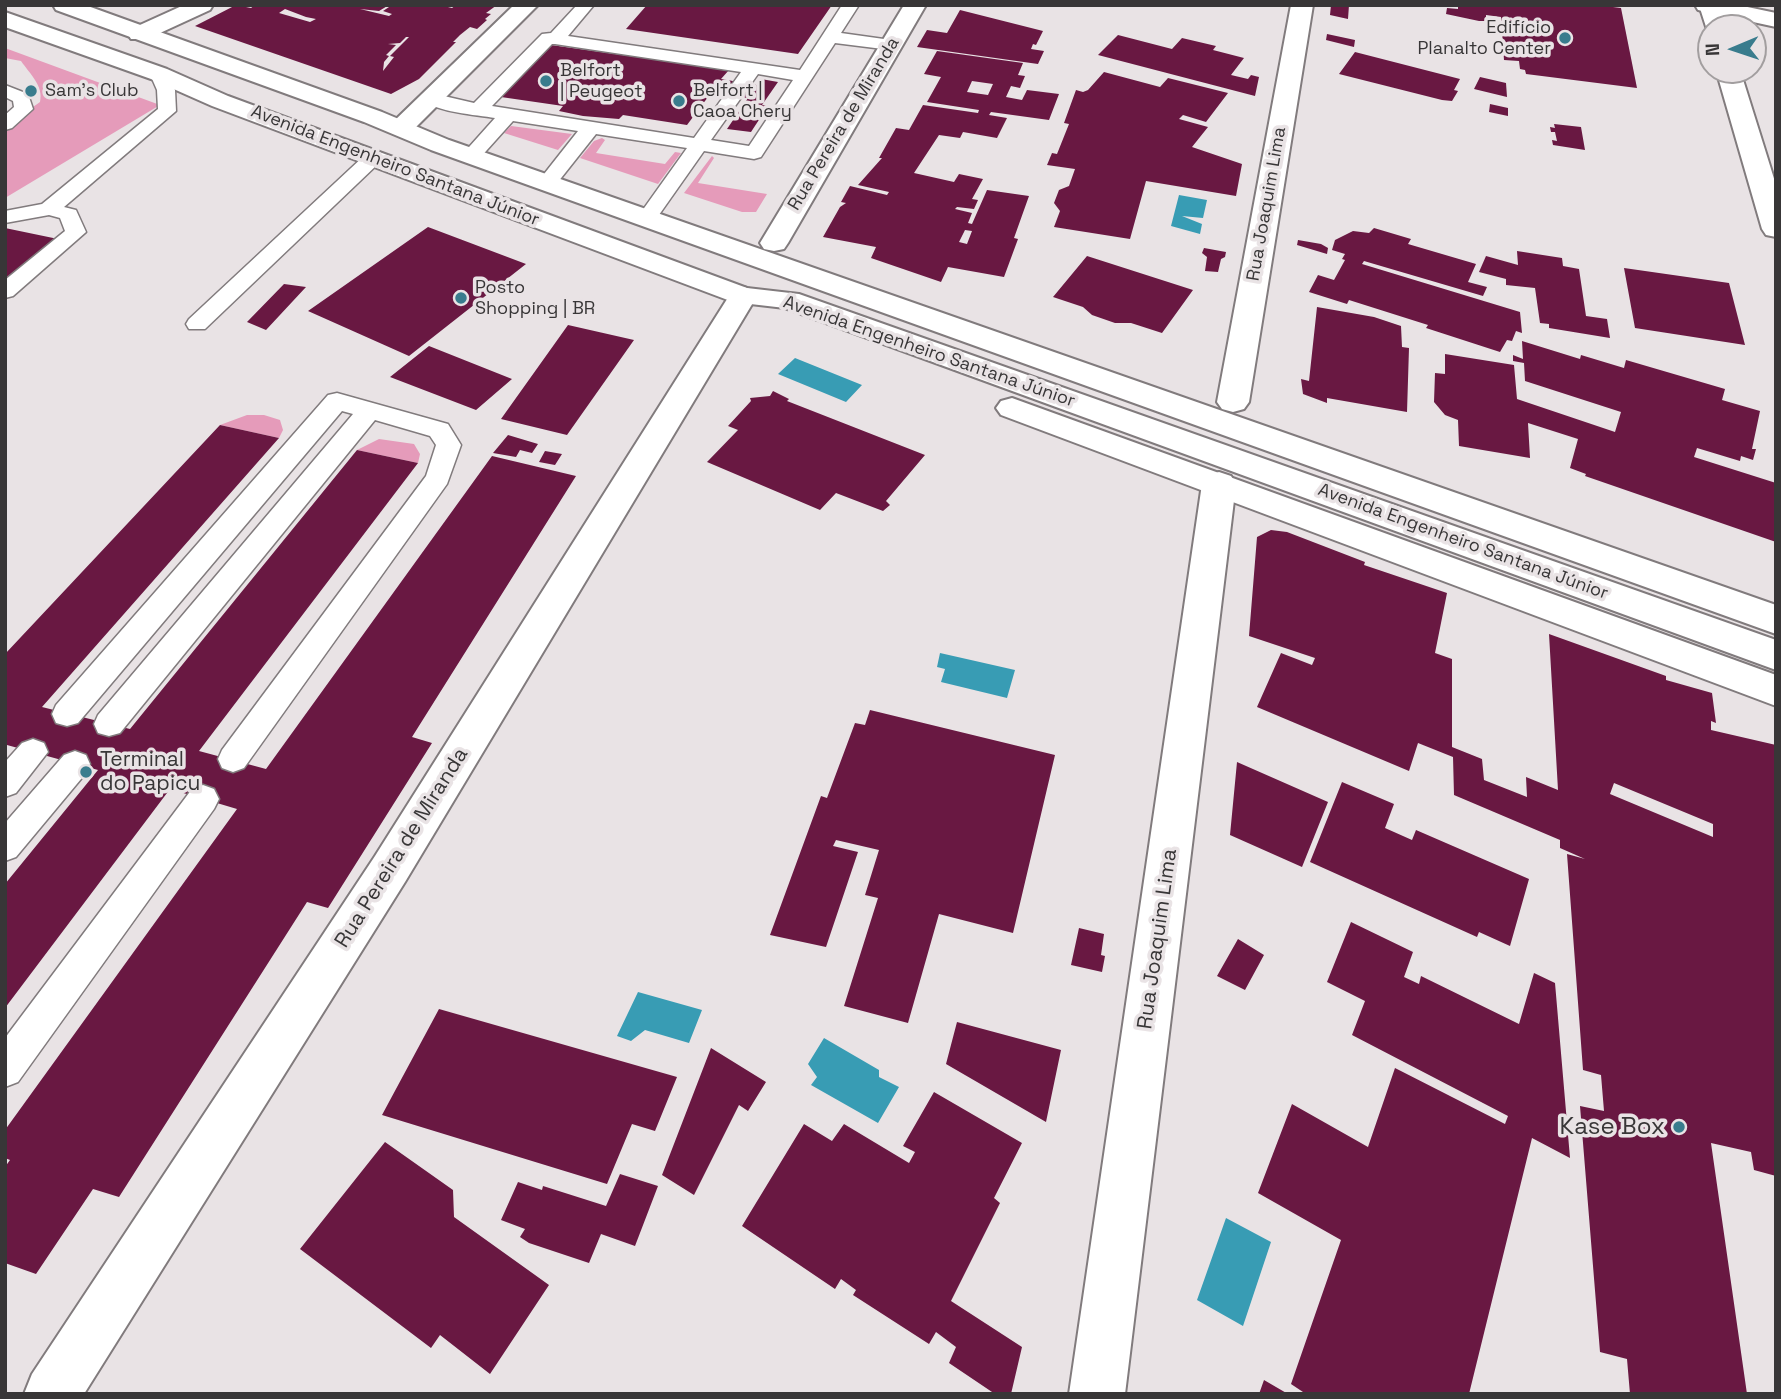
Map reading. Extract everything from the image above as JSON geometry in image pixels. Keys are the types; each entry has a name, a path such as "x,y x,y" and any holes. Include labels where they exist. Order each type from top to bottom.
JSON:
{"main road":[{"name":"Avenida Engenheiro Santana Júnior","path":"64,5 401,128 440,145 1776,620"},
{"path":"139,34 202,5"},
{"path":"401,128 527,5"},
{"name":"Rua Pereira de Miranda","path":"774,243 915,5"},
{"name":"Rua Joaquim Lima","path":"1233,402 1302,5"},
{"path":"1709,5 1776,20"},
{"name":"Avenida Engenheiro Santana Júnior","path":"5,19 159,74 220,101 372,159 743,296 789,299 1776,656"},
{"path":"1732,84 1776,229"},
{"path":"372,159 397,148 440,145"},
{"path":"690,233 774,243 1776,594"},
{"path":"743,296 772,318 1776,691"},
{"name":"Rua Pereira de Miranda","path":"48,1393 390,869 743,296"},
{"name":"Rua Joaquim Lima","path":"1097,1394 1219,484"}],"lane":[{"path":"555,39 586,5"},
{"path":"431,99 754,153 851,5"},
{"path":"830,37 891,45"},
{"path":"479,109 548,38 805,76"},
{"path":"646,218 753,68"},
{"path":"49,209 167,111 166,90 159,74"},
{"path":"5,90 21,98 24,109 5,124"},
{"path":"471,156 509,114"},
{"path":"547,183 591,127"},
{"path":"197,324 372,159"},
{"path":"5,217 49,209 69,214 76,232 5,291"},
{"path":"67,714 337,401 439,430 449,445 438,478 233,760"},
{"path":"108,724 370,410"},
{"path":"5,784 33,752"},
{"path":"5,847 75,764"},
{"path":"5,1069 203,799"}],"shaded area":[{"path":"5,48 160,105 5,198 5,127 40,102 41,96 35,80 21,61 5,58"},
{"path":"511,126 572,134 558,150 504,133"},
{"path":"602,138 605,140 596,153 665,164 675,152 681,153 658,184 580,158 594,141"},
{"path":"712,156 714,158 698,183 767,194 756,212 742,212 684,193"},
{"path":"247,415 264,415 280,420 283,430 279,438 220,425"},
{"path":"379,439 414,444 420,454 418,463 357,450"}],"water":[{"path":"1179,195 1207,200 1203,218 1182,216 1202,224 1200,234 1171,226"},
{"path":"795,358 862,385 846,402 778,374"},
{"path":"940,653 1015,670 1007,698 941,682 945,669 937,667"},
{"path":"638,992 702,1010 689,1043 645,1030 631,1041 617,1036"},
{"path":"824,1038 879,1070 879,1077 899,1087 878,1123 811,1085 817,1077 808,1064"},
{"path":"1226,1218 1271,1242 1243,1326 1197,1300"}],"building":[{"path":"236,5 251,8 255,5 389,5 379,11 360,9 389,16 392,14 383,11 392,5 440,5 452,8 456,5 497,5 486,13 491,14 485,19 487,20 477,29 470,27 460,35 419,79 391,94 195,26","holes":["285,9 306,17 316,19 310,22 279,13","409,37 390,56 394,57 383,71 384,62 389,56 386,55 396,45 388,44 400,43"]},
{"path":"647,5 832,5 798,54 626,29"},
{"path":"1331,5 1349,5 1348,19 1330,15"},
{"name":"Edifício Planalto Center","path":"1458,5 1597,5 1621,8 1637,88 1526,74 1525,70 1520,69 1519,61 1504,60 1501,17 1486,15 1486,21 1479,21 1446,14 1447,8 1458,9"},
{"path":"960,10 1043,31 1031,49 1044,51 1038,64 917,47 927,30 947,33"},
{"path":"1327,34 1355,40 1354,47 1326,40"},
{"path":"1118,35 1172,49 1182,38 1216,46 1213,50 1244,58 1231,75 1248,79 1251,75 1259,77 1255,96 1098,55"},
{"path":"551,45 729,70 721,79 757,85 761,79 778,82 762,105 768,106 751,132 727,129 748,98 711,93 687,125 623,115 619,119 583,116 559,111 563,106 501,97"},
{"path":"937,51 1023,63 1018,75 1025,76 1020,88 1011,86 1006,97 1022,100 1027,90 1059,94 1049,120 991,112 989,115 1007,118 997,138 963,132 960,138 939,135 914,173 954,182 959,174 983,179 972,199 978,200 974,209 955,209 972,213 968,223 972,224 987,190 1029,196 1014,238 1018,239 1004,277 948,267 941,282 871,258 876,247 823,237 840,207 846,203 841,202 850,186 887,195 889,192 858,185 882,158 879,158 896,128 909,130 923,105 978,113 979,110 927,102 941,77 924,74","holes":["972,81 993,84 988,95 967,92","965,230 972,231 967,244 959,242"]},
{"path":"1355,52 1460,79 1454,90 1458,91 1452,101 1442,100 1339,74"},
{"path":"1104,72 1160,87 1168,78 1228,93 1206,122 1183,115 1179,119 1208,127 1192,147 1242,164 1236,196 1146,181 1130,239 1054,227 1060,211 1054,203 1059,190 1069,186 1075,169 1047,165 1052,153 1057,154 1069,124 1064,123 1076,90 1088,90"},
{"path":"1480,77 1506,83 1507,97 1474,89"},
{"path":"1490,104 1508,108 1508,116 1489,112"},
{"path":"1554,124 1581,127 1585,150 1553,145 1552,140 1557,141 1555,132 1551,132 1550,127 1555,128"},
{"path":"428,227 526,264 409,356 308,311"},
{"path":"5,228 58,239 5,282"},
{"path":"1374,228 1411,239 1408,244 1476,264 1468,282 1487,287 1483,296 1364,261 1362,264 1520,312 1522,333 1516,331 1512,341 1507,340 1500,352 1349,300 1347,304 1309,292 1318,275 1334,280 1345,260 1342,259 1345,254 1332,250 1335,240 1353,231 1369,233"},
{"path":"1298,240 1321,244 1328,248 1327,254 1297,245"},
{"path":"1204,248 1226,252 1218,272 1205,271 1207,257 1202,253"},
{"path":"1517,251 1562,258 1563,266 1579,269 1586,316 1607,319 1610,338 1549,328 1549,324 1540,323 1535,288 1506,285 1506,279 1479,272 1486,256 1518,265"},
{"path":"1087,256 1193,290 1162,333 1131,323 1115,323 1092,315 1083,307 1053,297"},
{"path":"1624,268 1729,283 1745,345 1635,328"},
{"path":"284,284 306,287 266,330 247,322"},
{"path":"1317,307 1374,317 1401,326 1402,347 1409,348 1407,412 1327,398 1327,403 1303,394 1301,379 1309,381"},
{"path":"568,325 634,340 567,435 501,419"},
{"path":"1522,341 1580,359 1581,355 1624,368 1626,360 1725,389 1722,400 1760,411 1752,449 1756,449 1753,460 1741,456 1740,461 1697,448 1694,457 1776,483 1776,542 1585,476 1586,474 1570,468 1578,439 1528,423 1530,458 1459,446 1458,420 1445,415 1434,402 1435,373 1445,374 1445,354 1514,365 1517,399 1615,432 1621,412 1525,381 1524,363 1513,361 1513,355 1523,359"},
{"path":"429,346 512,379 476,410 390,377"},
{"path":"773,391 789,399 787,401 925,455 886,501 890,505 883,511 836,493 820,510 707,462 738,430 728,426 751,401 750,398 770,396"},
{"path":"220,425 279,438 42,707 130,729 357,450 418,463 199,751 266,769 492,456 576,476 412,737 432,743 328,908 307,902 119,1197 93,1189 36,1274 5,1263 5,1167 10,1160 5,1158 5,1130 237,809 170,789 5,1008 5,884 98,770 7,745 5,747 5,654"},
{"path":"508,435 538,444 532,453 520,450 516,457 493,453"},
{"path":"545,451 562,454 555,465 539,462"},
{"path":"1271,530 1287,532 1365,562 1364,565 1447,593 1435,653 1452,659 1452,747 1482,759 1484,780 1527,797 1526,777 1558,790 1549,634 1666,676 1666,680 1712,693 1716,723 1711,721 1711,730 1776,745 1776,1176 1754,1170 1751,1152 1711,1143 1747,1394 1630,1394 1627,1359 1600,1352 1580,1106 1604,1111 1601,1075 1583,1070 1567,854 1585,859 1560,848 1560,840 1454,795 1453,757 1418,743 1409,771 1257,707 1281,653 1312,665 1315,658 1249,636 1257,537","holes":["1614,783 1713,824 1713,837 1610,794"]},
{"path":"870,710 1055,755 1013,933 939,914 908,1023 844,1006 878,898 865,895 879,850 836,840 833,846 858,852 826,947 770,935 821,796 827,798 855,723 865,725"},
{"path":"1237,762 1328,802 1302,867 1230,835"},
{"path":"1342,782 1394,804 1385,828 1412,840 1416,830 1529,879 1510,946 1479,932 1477,937 1310,862"},
{"path":"1351,922 1413,952 1404,977 1419,984 1421,976 1519,1024 1534,973 1555,983 1570,1158 1532,1138 1469,1394 1306,1394 1291,1384 1341,1240 1258,1193 1292,1104 1368,1147 1395,1068 1505,1124 1508,1116 1352,1035 1365,1001 1327,982"},
{"path":"1079,928 1104,934 1101,955 1105,956 1102,972 1071,965"},
{"path":"1238,939 1264,955 1245,990 1217,976"},
{"path":"439,1009 677,1077 655,1131 632,1124 607,1184 382,1115"},
{"path":"957,1022 1061,1050 1046,1122 946,1064"},
{"path":"711,1048 766,1082 748,1111 739,1105 694,1195 662,1175"},
{"path":"934,1092 1022,1143 994,1198 1000,1203 951,1301 1022,1347 1011,1394 995,1394 949,1363 956,1347 936,1332 929,1344 853,1295 856,1290 841,1279 835,1289 742,1226 804,1124 832,1141 844,1124 909,1163 915,1152 903,1146"},
{"path":"385,1142 453,1190 454,1217 549,1285 490,1374 440,1335 431,1348 300,1249"},
{"path":"620,1174 658,1186 635,1246 601,1234 589,1263 529,1243 520,1237 525,1229 501,1220 518,1182 542,1190 543,1186 606,1206"},
{"path":"1264,1380 1288,1394 1259,1394"}],"place":[{"name":"Edifício Planalto Center","path":"1565,38"},
{"name":"Belfort | Peugeot","path":"546,81"},
{"name":"Sam's Club","path":"31,91"},
{"name":"Belfort | Caoa Chery","path":"679,101"},
{"name":"Posto Shopping | BR","path":"461,298"},
{"name":"Terminal do Papicu","path":"86,772"},
{"name":"Kase Box","path":"1679,1127"}]}
